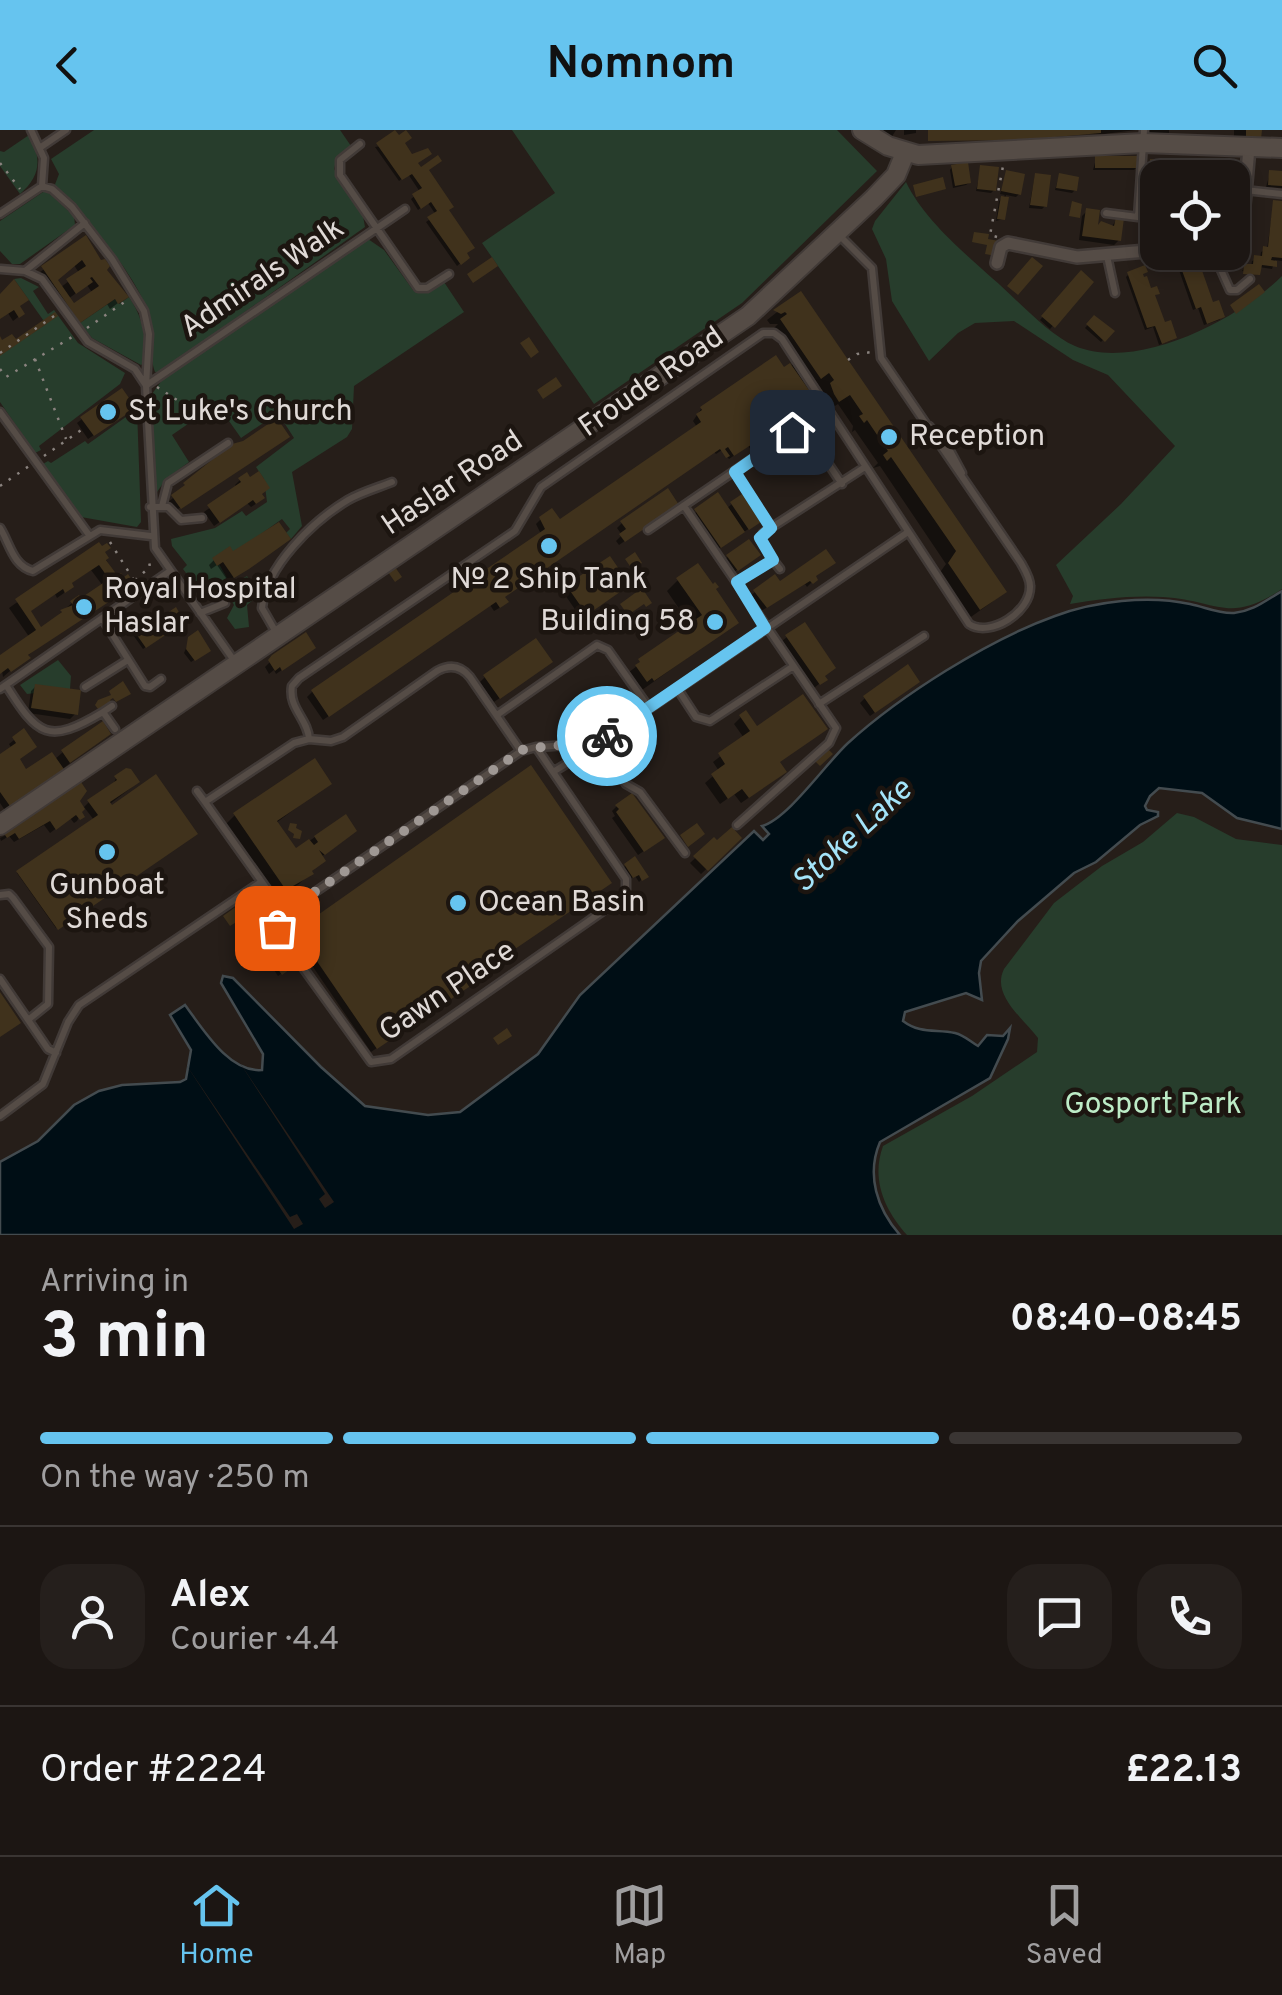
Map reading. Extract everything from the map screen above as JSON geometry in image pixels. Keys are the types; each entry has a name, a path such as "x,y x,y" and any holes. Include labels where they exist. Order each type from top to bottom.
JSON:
{"street":[{"path":"862,130 882,144 928,155 1144,136 1210,138 1266,146 1250,181"},
{"name":"Haslar Road","path":"0,825 748,316 894,177 905,152"},
{"path":"997,263 1005,243 1064,256 1140,252"}],"lane":[{"path":"32,130 41,147 42,186"},
{"path":"41,147 66,130"},
{"path":"1106,214 1138,217 1144,136"},
{"path":"360,144 341,158 338,169 418,288 427,288 449,274"},
{"path":"0,214 42,186"},
{"path":"42,186 52,189 85,224 144,311 148,334 146,386 154,548 236,663"},
{"path":"1250,190 1282,194"},
{"name":"Admirals Walk","path":"146,386 405,209"},
{"path":"25,271 85,224"},
{"path":"838,234 872,268 879,351"},
{"path":"1107,256 1114,294"},
{"path":"0,268 25,271 42,279 88,342 135,369 146,386"},
{"path":"1221,270 1230,290 1237,290 1250,280"},
{"name":"Froude Road","path":"309,740 307,727 290,699 292,686 299,678 510,535 519,527 540,487 763,333 780,337 970,626 985,630 1004,621 1026,600 1029,579 970,490 952,453 922,418 879,351"},
{"path":"648,530 828,407"},
{"path":"0,412 89,535"},
{"path":"802,424 842,484"},
{"path":"162,506 168,483 228,444"},
{"path":"780,569 760,538 865,467"},
{"path":"735,472 771,528"},
{"path":"278,635 262,608 272,577 304,537 344,502 392,482"},
{"path":"684,506 836,728 833,738 737,825"},
{"path":"150,507 168,507 181,520 202,518"},
{"path":"0,528 4,546 33,572 104,529 152,536"},
{"path":"554,772 908,532"},
{"path":"737,582 773,560"},
{"path":"112,706 68,732 40,729 3,687 170,572"},
{"path":"200,613 225,603"},
{"path":"102,618 147,687 162,679"},
{"path":"819,704 924,636"},
{"path":"496,715 596,645 608,650 649,708"},
{"path":"85,687 128,660"},
{"path":"206,802 294,743 343,737 447,666 466,671 521,751"},
{"path":"677,688 696,717 710,721 792,666"},
{"path":"103,712 115,729"},
{"path":"198,791 284,913 521,751 594,742"},
{"path":"594,742 628,786 640,792 685,854"},
{"name":"Gawn Place","path":"284,913 277,926 279,934 367,1058 378,1064 391,1059 626,896 626,880 536,747"},
{"path":"0,1116 41,1086 80,1004 261,882"},
{"path":"0,895 11,895 48,947 48,1004 28,1020"},
{"path":"0,979 48,1048 56,1053"}],"path":[{"path":"1005,243 990,235 1006,150"},
{"path":"0,162 26,197"},
{"path":"0,369 6,377 135,295"},
{"path":"0,352 64,312"},
{"path":"848,360 857,354 879,351"},
{"path":"35,359 66,440"},
{"path":"146,386 158,387 177,397 200,415"},
{"path":"122,542 108,539 142,591"},
{"path":"135,580 150,567 142,547"}],"green space":[{"path":"94,130 340,130 351,146 337,157 334,169 363,216 365,227 155,372 145,303 124,267 95,230 54,187 59,174 51,159"},
{"path":"512,130 837,130 877,171 742,303 594,404 482,243 555,193"},
{"path":"29,135 36,151 36,173 20,194 0,166 0,151"},
{"path":"906,182 944,233 1043,324 1075,346 1100,352 1156,347 1240,309 1282,276 1282,589 1264,600 1235,608 1151,597 1070,604 1073,596 1056,565 1175,446 1108,375 1073,360 1014,321 975,323 958,333 929,361 892,301 886,259 872,229"},
{"path":"46,190 74,216 75,225 20,264 12,264 0,251 0,221"},
{"path":"368,239 384,250 413,290 428,293 444,282 464,312 354,386 352,429 347,437 292,472 302,526 291,539 286,533 290,529 282,519 219,564 231,585 247,576 256,589 247,605 249,627 235,629 227,618 234,605 226,590 218,594 200,592 183,569 187,565 171,539 215,528 242,511 246,516 267,502 264,479 256,467 294,438 278,413 241,438 217,404 172,435 189,462 166,479 155,495 152,394 162,380"},
{"path":"21,278 39,287 33,291 48,314 54,310 78,343 125,373 120,384 35,453 0,402 0,355 46,324 14,279"},
{"path":"129,297 143,328 145,354 141,365 92,338 80,323 115,299 119,304"},
{"path":"137,409 141,522 137,527 81,517 43,464 85,441 88,444"},
{"path":"58,660 71,676 70,689 27,694 20,685"},
{"name":"Gosport Park","path":"1177,813 1194,817 1236,839 1282,845 1282,1235 907,1235 892,1215 879,1182 883,1146 972,1096 1037,1052 1038,1038 1005,997 1001,979 1004,969 1054,903 1102,866 1143,842"}],"water":[{"name":"Stoke Lake","path":"1282,591 1282,829 1237,818 1202,793 1159,788 1145,806 1158,812 1158,816 1140,825 1096,862 1074,873 1018,921 981,961 982,1000 966,993 905,1012 903,1021 909,1025 958,1034 978,1046 987,1035 1003,1036 1010,1028 990,1078 880,1142 874,1167 876,1191 885,1214 900,1235 0,1235 0,1162 38,1141 74,1105 99,1091 186,1079 191,1050 170,1015 185,1005 228,1057 250,1069 262,1070 263,1054 221,983 223,976 233,978 365,1106 428,1115 460,1112 538,1054 580,995 754,831 763,840 769,834 762,826 795,802 848,743 946,670 1029,626 1087,607 1157,600 1234,613 1254,608"}],"pier":[{"path":"238,1060 334,1202 325,1208 319,1199 325,1194"},
{"path":"185,1063 290,1217 297,1214 303,1224 294,1229"}],"building":[{"path":"395,130 399,135 406,130 412,138 405,143 412,154 428,148 432,154 418,163 421,167 438,155 442,161 429,170 454,207 449,210 475,248 461,265 427,217 437,211 431,202 421,209 412,194 422,188 412,174 402,180 376,143"},
{"path":"928,130 1101,133 1021,140 928,141"},
{"path":"1246,130 1262,130 1261,139 1246,139"},
{"path":"1095,156 1139,156 1139,168 1095,168"},
{"path":"968,162 971,183 955,186 951,165"},
{"path":"980,165 999,167 996,191 977,189"},
{"path":"1006,170 1025,174 1021,195 1001,191"},
{"path":"1269,170 1282,171 1282,186 1268,185"},
{"path":"1035,173 1051,175 1047,207 1030,205"},
{"path":"1059,173 1079,177 1077,191 1056,188"},
{"path":"943,177 946,189 916,197 913,185"},
{"path":"1001,196 1009,197 1005,220 997,219"},
{"path":"1273,200 1282,201 1282,258 1272,257 1277,267 1262,265 1260,275 1243,274 1243,270 1250,270 1254,255 1262,256 1263,246 1268,247"},
{"path":"1072,201 1082,204 1080,218 1069,216"},
{"path":"1086,208 1100,210 1098,225 1101,221 1114,226 1116,217 1124,218 1121,241 1082,236"},
{"path":"974,232 989,234 988,239 999,241 996,256 985,254 987,245 972,242"},
{"path":"86,235 129,297 118,304 115,299 80,323 41,266","holes":["82,260 86,266 66,279 76,294 93,282 92,277 99,286 74,303 58,280"]},
{"path":"492,257 498,266 473,283 467,274"},
{"path":"1032,257 1043,266 1018,295 1007,286"},
{"path":"1140,267 1147,270 1144,277 1147,276 1151,288 1157,286 1160,294 1155,295 1165,322 1171,320 1177,338 1162,344 1155,326 1147,328 1127,272"},
{"path":"1081,270 1094,282 1055,328 1041,316"},
{"path":"1182,270 1202,270 1213,302 1219,300 1225,317 1207,324 1201,307 1196,309"},
{"path":"14,279 29,300 20,306 25,314 19,318 14,310 0,319 0,294"},
{"path":"1259,284 1265,292 1236,314 1230,305"},
{"name":"Reception","path":"801,291 1007,592 980,610 948,563 956,551 891,457 887,461 883,455 888,451 867,420 864,423 859,416 863,414 850,395 839,402 830,383 834,380 829,373 821,379 780,319 787,314 773,310"},
{"path":"55,312 58,316 0,356 0,336 2,340 12,334 16,339"},
{"path":"1094,315 1115,331 1105,342 1086,324"},
{"path":"529,337 539,352 531,358 520,343"},
{"name":"№ 2 Ship Tank","path":"776,355 784,367 790,363 816,400 761,438 763,442 756,447 754,443 734,456 728,447 725,449 730,456 726,458 720,449 505,597 509,602 500,608 496,602 329,717 311,690 477,576 473,569 481,564 485,570 545,529 539,517 552,508 560,519 701,422 696,414 702,410 700,407"},
{"path":"556,377 562,386 543,399 537,390"},
{"name":"St Luke's Church","path":"122,388 136,408 94,436 80,417"},
{"path":"277,418 290,437 181,509 171,495 183,483 232,444"},
{"path":"259,471 270,488 262,494 265,498 256,504 253,500 220,523 207,505 241,482 238,478 247,472 250,477"},
{"path":"668,488 679,505 625,542 619,534 626,529 620,521"},
{"path":"718,492 745,532 721,548 694,509"},
{"path":"742,494 761,522 749,530 730,502"},
{"path":"279,522 291,539 234,578 223,562 217,566 212,558 230,546 233,551"},
{"path":"749,539 761,555 738,571 726,555"},
{"name":"Royal Hospital Haslar","path":"99,542 111,548 105,552 109,558 106,560 117,575 128,574 132,580 130,588 28,655 31,658 11,672 8,668 0,674 0,655 36,630 15,599","holes":["99,565 109,579 70,601 73,605 60,610 41,627 31,611 63,589 65,593 74,587 72,583"]},
{"path":"826,549 836,563 816,576 818,580 813,584 810,581 767,608 753,590 775,574 780,581"},
{"path":"635,552 642,563 632,569 625,559"},
{"path":"610,556 630,585 587,615 566,585"},
{"name":"Building 58","path":"698,563 719,587 716,589 739,623 647,682 635,665 640,662 638,659 702,615 676,578"},
{"path":"395,567 402,577 395,582 388,572"},
{"path":"642,588 652,603 628,615 620,604"},
{"path":"176,607 180,614 165,623 161,617"},
{"path":"153,613 167,634 146,648 132,628"},
{"path":"805,622 836,668 820,685 785,635"},
{"path":"198,630 211,651 195,661 186,649 188,637"},
{"path":"306,632 316,648 282,671 280,667 275,671 268,660"},
{"path":"536,638 553,662 500,699 483,675"},
{"path":"908,664 920,682 875,713 863,696"},
{"path":"123,681 131,694 116,702 113,698 104,710 98,709 98,700 111,695 109,691"},
{"path":"35,684 81,690 78,715 31,708"},
{"path":"615,687 627,699 620,704 625,712 601,728 586,707"},
{"path":"803,694 828,729 780,762 787,772 749,798 742,789 728,799 711,774 725,764 718,753 750,731 739,715 746,710 757,726"},
{"path":"103,721 111,734 70,763 61,750"},
{"path":"24,728 37,747 20,759 26,769 52,752 66,772 12,809 0,792 0,754 16,743 12,737"},
{"path":"636,741 645,754 632,764 636,769 627,775 614,756"},
{"path":"828,749 833,754 820,766 815,761"},
{"path":"315,758 332,784 277,821 296,848 309,839 314,845 318,842 314,836 346,814 357,831 325,855 319,850 326,861 312,871 314,874 286,890 233,813"},
{"name":"Ocean Basin","path":"531,765 612,883 506,955 509,960 377,1049 299,935 309,929 305,924"},
{"name":"Gunboat Sheds","path":"126,768 140,782 110,802 112,805 156,774 198,834 58,930 16,871 98,815 87,800 117,780 114,776"},
{"path":"81,782 87,791 80,801 85,817 80,820 76,815 56,830 50,821 19,839 15,833 7,838 3,832"},
{"path":"632,793 665,838 644,852 616,812 619,809 615,805"},
{"path":"290,823 297,824 296,828 302,831 300,839 293,838 288,830"},
{"path":"697,823 705,834 688,847 680,835"},
{"path":"732,827 742,838 708,871 693,856"},
{"path":"635,856 649,877 642,881 639,875 633,878 624,864"},
{"path":"237,906 248,906 252,912 230,926 223,916"},
{"path":"274,946 290,969 282,975 266,952"},
{"path":"0,992 21,1023 0,1037"},
{"path":"507,1028 512,1036 498,1045 493,1038"}],"way so far":[{"path":"277,928 284,913 524,749 598,741 607,736"}],"place":[{"name":"St Luke's Church","path":"108,412"},
{"name":"Reception","path":"889,437"},
{"name":"№ 2 Ship Tank","path":"549,546"},
{"name":"Royal Hospital Haslar","path":"84,607"},
{"name":"Building 58","path":"715,622"},
{"name":"Gunboat Sheds","path":"107,852"},
{"name":"Ocean Basin","path":"458,903"}],"route":[{"path":"607,736 765,628 737,582 773,560 760,538 771,528 735,472 792,432"}]}
